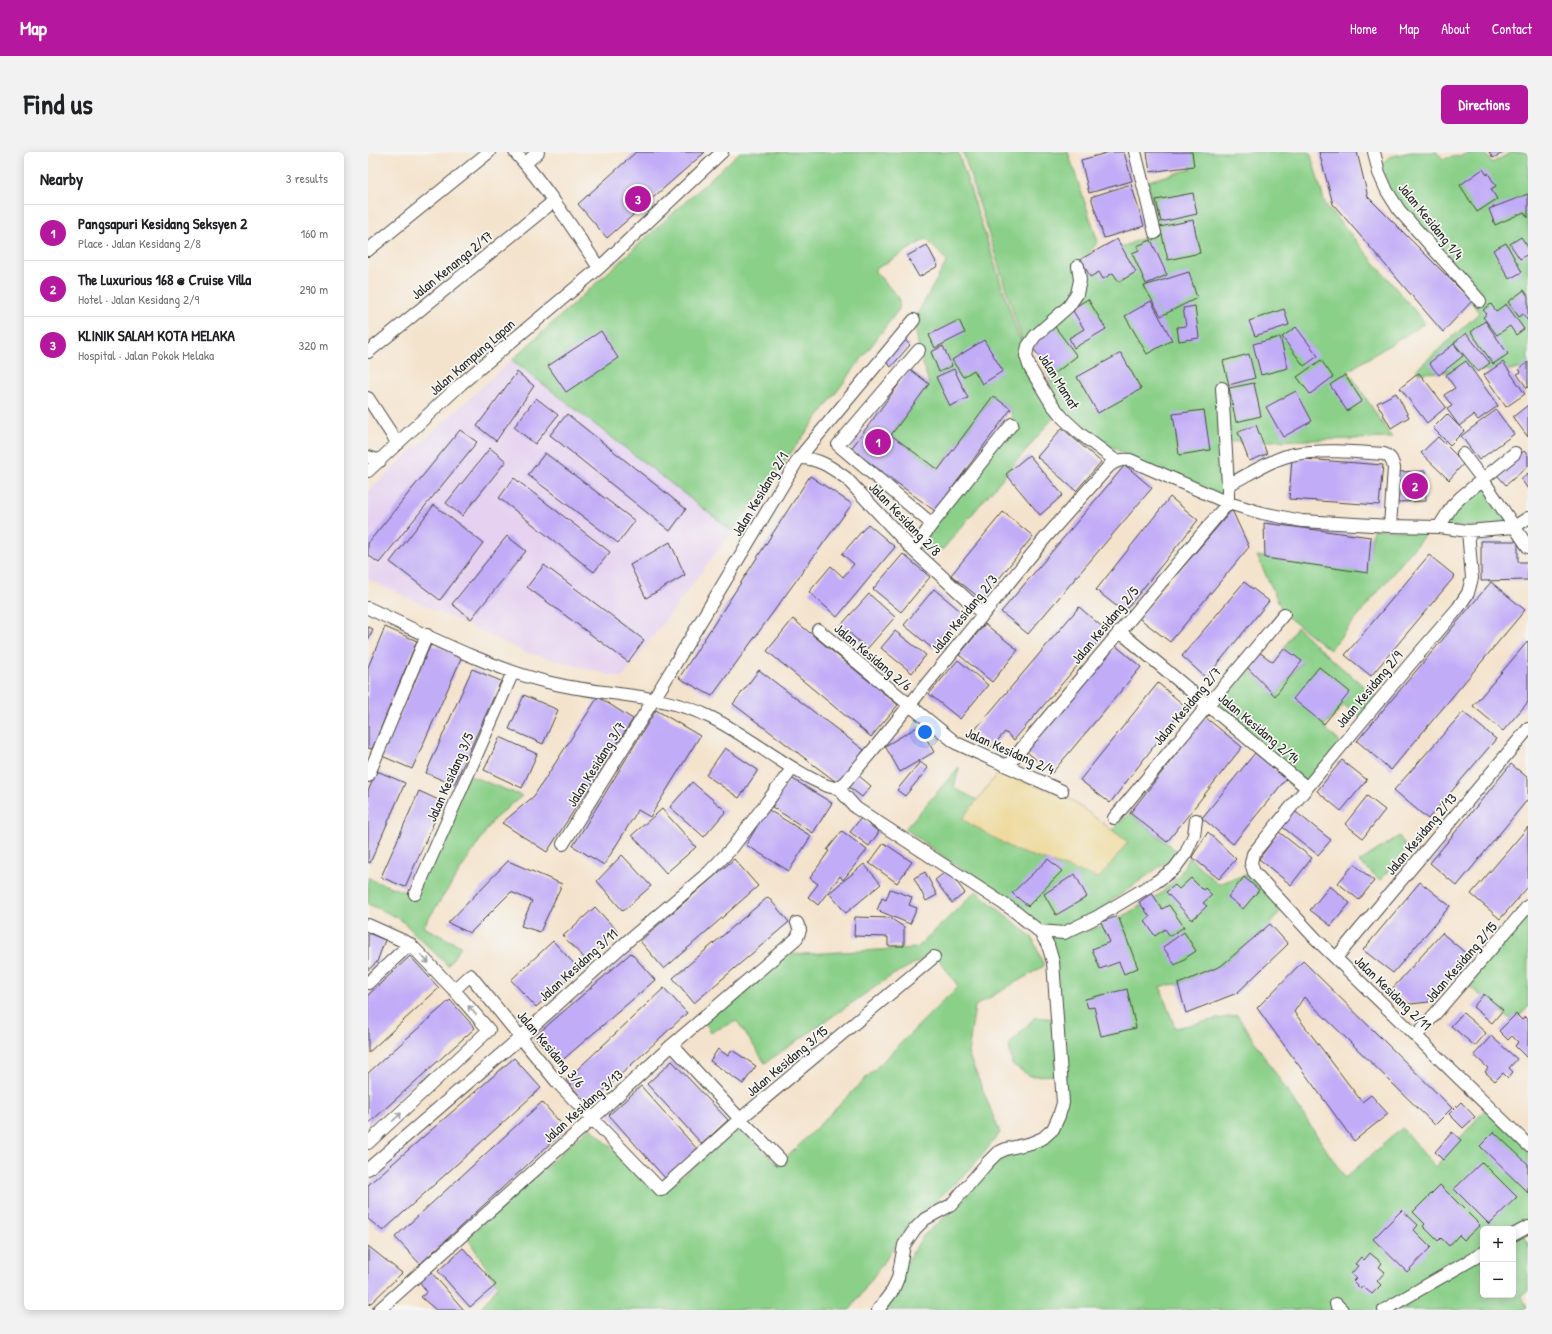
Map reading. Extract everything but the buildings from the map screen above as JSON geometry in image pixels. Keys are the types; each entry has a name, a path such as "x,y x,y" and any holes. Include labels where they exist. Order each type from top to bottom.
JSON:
{"street":[{"path":"368,250 490,152"},
{"path":"515,152 554,201 599,268"},
{"path":"525,164 538,152"},
{"name":"Jalan Kampung Lapan","path":"368,471 461,384 599,268 722,152"},
{"path":"1135,152 1155,233"},
{"name":"Jalan Kesidang 1/4","path":"1374,152 1379,174 1386,191 1399,210 1480,301"},
{"name":"Jalan Kenanga 2/17","path":"368,352 554,201"},
{"name":"Jalan Mamat","path":"1078,266 1080,280 1077,294 1070,306 1035,336 1028,346 1026,356 1030,368 1063,418 1078,432 1116,461"},
{"name":"Jalan Kesidang 2/1","path":"654,699 799,458 914,320"},
{"path":"919,350 838,446 932,524"},
{"path":"1222,388 1228,503"},
{"path":"368,398 398,444"},
{"path":"914,550 932,524 1012,424"},
{"path":"1228,485 1281,458 1294,454 1328,452 1384,454 1389,456 1392,460 1394,468 1390,526"},
{"path":"1439,527 1452,506 1461,497 1515,453"},
{"path":"1463,454 1483,480 1528,547"},
{"path":"368,457 380,461"},
{"name":"Jalan Kesidang 2/8","path":"799,458 810,458 822,462 846,478 914,550 983,614"},
{"path":"1116,461 1123,459 1130,460 1228,503 1262,513 1302,521 1439,527 1468,531 1514,527 1528,518"},
{"name":"Jalan Kesidang 2/3","path":"838,788 845,783 909,706 1046,537 1109,466 1116,461"},
{"name":"Jalan Kesidang 2/5","path":"1007,766 1228,503"},
{"name":"Jalan Kesidang 2/9","path":"1253,854 1379,699 1458,608 1468,593 1472,578 1468,531"},
{"path":"368,608 513,672 546,682 582,690 654,699 675,704 710,717 727,726 792,769 830,788 838,788 856,808 1014,910 1040,931 1048,945 1053,962 1063,1103 1060,1116 1053,1129 1044,1138 997,1153 951,1206 925,1219 915,1229 904,1245 898,1278 893,1290 878,1310"},
{"name":"Jalan Kesidang 2/7","path":"1114,818 1284,614"},
{"name":"Jalan Kesidang 2/6","path":"818,630 909,706"},
{"name":"Jalan Kesidang 2/14","path":"1120,630 1306,787"},
{"path":"368,776 427,635"},
{"name":"Jalan Kesidang 3/5","path":"416,894 513,672"},
{"name":"Jalan Kesidang 3/7","path":"563,844 654,699"},
{"name":"Jalan Kesidang 2/4","path":"909,706 956,744 1062,791"},
{"name":"Jalan Kesidang 2/13","path":"1336,958 1528,729"},
{"name":"Jalan Kesidang 3/11","path":"368,1169 521,1037 630,938 709,872 732,848 792,769"},
{"path":"1040,931 1064,934 1140,893 1156,882 1174,868 1186,853 1194,835 1196,820"},
{"name":"Jalan Kesidang 2/11","path":"1253,854 1251,863 1254,872 1316,939 1528,1145"},
{"name":"Jalan Kesidang 2/15","path":"1416,1036 1528,906"},
{"name":"Jalan Kesidang 3/13","path":"379,1310 592,1119 672,1045 797,938 800,930 797,923"},
{"path":"368,925 410,944 490,1030 368,1143"},
{"path":"368,983 410,944"},
{"name":"Jalan Kesidang 3/15","path":"661,1190 740,1119 934,957"},
{"name":"Jalan Kesidang 3/6","path":"454,990 470,975 557,1082 661,1190"},
{"path":"672,1045 740,1119 780,1159"},
{"path":"1516,1233 1528,1227"},
{"path":"1384,1310 1480,1255"}],"shaded area":[{"path":"740,152 772,152 899,298 899,309 622,678 525,652 368,579 368,491"}],"green space":[{"path":"740,152 958,152 1018,335 1023,344 963,152 1068,152 1098,242 1079,265 1155,233 1148,181 1191,169 1186,152 1310,152 1325,204 1425,323 1348,371 1392,438 1226,442 1228,503 1150,469 1063,418 1035,337 1024,347 1058,412 943,549 913,550 1012,424 1011,409 993,396 938,470 891,435 929,384 919,350 914,320 947,261 926,239 874,270 899,298 899,309 732,531 512,360"},
{"path":"1410,152 1437,152 1443,159 1476,152 1484,152 1492,163 1512,152 1528,152 1528,369 1419,373 1416,370 1479,313 1446,264 1399,210 1378,168 1389,157"},
{"path":"1483,480 1513,526 1439,527"},
{"path":"1373,529 1427,532 1330,650 1284,614 1257,556 1367,572"},
{"path":"1297,627 1330,658 1379,699 1362,720 1344,705 1324,727 1342,744 1306,787 1208,705 1246,666 1275,696 1302,662 1284,648"},
{"path":"959,767 954,788 977,800 963,819 1128,842 1112,830 1130,813 1179,853 1066,933 1089,930 1113,922 1160,894 1179,876 1189,857 1218,884 1254,872 1285,905 1270,924 1221,966 1178,984 1160,986 1175,1028 1237,1015 1345,1178 1402,1128 1435,1167 1488,1106 1528,1145 1528,1227 1522,1230 1528,1244 1528,1292 1522,1296 1528,1310 877,1310 923,1236 959,1205 1006,1149 1044,1138 1063,1103 1061,1075 1030,1076 1012,1064 1009,1045 1035,1017 1056,1019 1050,932 905,829"},
{"path":"468,775 522,796 494,819 423,927 461,946 448,966 399,918 368,904 368,877 374,881 408,893"},
{"path":"1399,836 1407,848 1380,880 1359,862"},
{"path":"976,891 1032,937 1044,966 975,1006 968,1053 1000,1133 971,1168 908,1227 850,1310 479,1310 498,1286 467,1237 590,1127 660,1194 739,1129 779,1165 958,986 934,953 891,976 765,1063 737,1021 711,1032 703,1019 784,955 917,948"},
{"path":"1528,906 1528,1007 1514,1022 1464,982"}],"sand":[{"path":"999,772 1069,798 1128,842 1099,878 1017,851 962,819"}],"place":[{"name":"KLINIK SALAM KOTA MELAKA","path":"638,199"},
{"name":"Pangsapuri Kesidang Seksyen 2","path":"878,442"},
{"name":"The Luxurious 168 @ Cruise Villa","path":"1415,486"}]}
